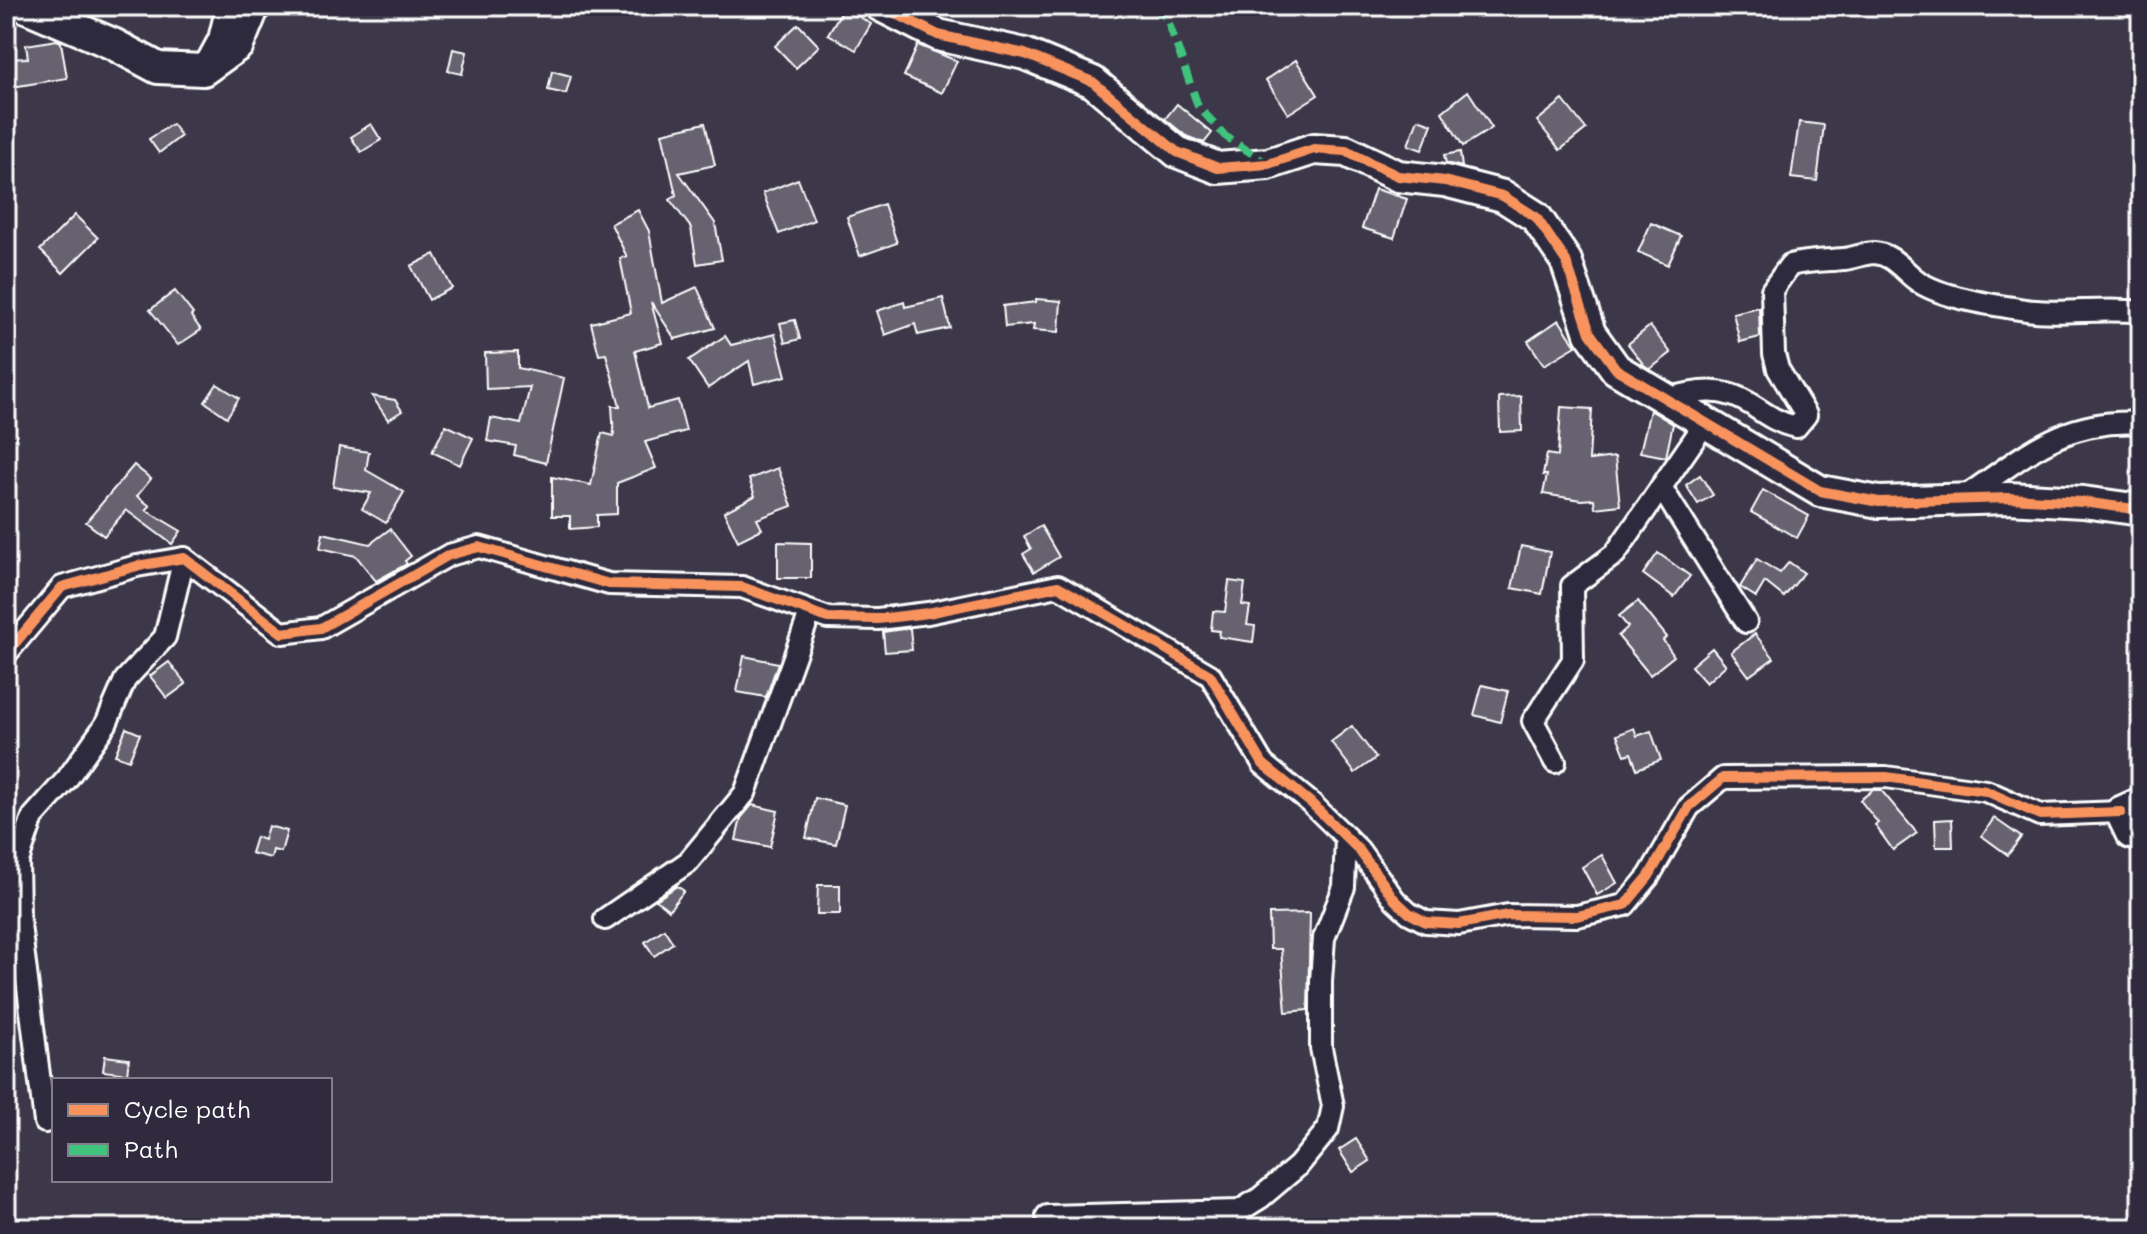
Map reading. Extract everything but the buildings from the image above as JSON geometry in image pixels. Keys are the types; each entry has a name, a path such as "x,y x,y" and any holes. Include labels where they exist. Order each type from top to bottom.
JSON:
{"street":[{"path":"24,6 113,44 158,68 203,70 238,45 254,6"},
{"path":"203,70 219,39 227,6"},
{"path":"881,6 938,35 1025,54 1093,82 1177,152 1218,168 1268,164 1314,149 1346,151 1398,176 1445,181 1503,196 1536,217 1566,261 1590,333 1616,369 1820,491 1879,502 1963,498 2083,502 2141,510"},
{"path":"1667,399 1696,391 1720,390 1747,402 1779,423 1796,427 1806,415 1778,369 1774,354 1772,290 1790,265 1817,259 1844,259 1876,253 1899,262 1914,278 1933,291 2018,309 2048,313 2141,312"},
{"path":"1963,498 2064,432 2108,421 2141,423"},
{"path":"1555,762 1533,721 1573,660 1572,586 1615,554 1706,422"},
{"path":"1661,487 1746,622"},
{"path":"6,654 62,587 137,566 184,558 282,633 321,628 449,555 479,547 609,584 742,587 828,618 878,619 928,613 1058,586 1210,675 1263,764 1311,803 1359,850 1395,900 1409,913 1426,922 1459,924 1508,915 1577,916 1625,905 1649,876 1689,807 1723,778 1886,777 1986,791 2040,815 2131,808 2131,833 2141,836"},
{"path":"45,1122 19,917 18,861 33,817 67,779 106,724 125,680 165,637 184,558"},
{"path":"605,919 688,862 745,793 810,613"},
{"path":"1047,1216 1239,1211 1298,1166 1328,1129 1333,1106 1321,1048 1322,967 1324,938 1344,887 1346,837"}],"marked path":[{"path":"1153,6 1167,18 1198,106 1225,136 1268,164"}],"cycle path":[{"path":"881,6 938,35 1025,54 1093,82 1177,152 1218,168 1268,164 1314,149 1346,151 1398,176 1445,181 1503,196 1536,217 1566,261 1590,333 1616,369 1820,491 1879,502 2008,498 2083,502 2141,510"},
{"path":"6,654 62,587 137,566 184,558 282,633 321,628 449,555 479,547 609,584 742,587 828,618 878,619 928,613 1058,586 1210,675 1263,764 1311,803 1359,850 1395,900 1409,913 1426,922 1459,924 1508,915 1577,916 1625,905 1649,876 1689,807 1723,778 1886,777 1986,791 2040,815 2121,812"}]}
